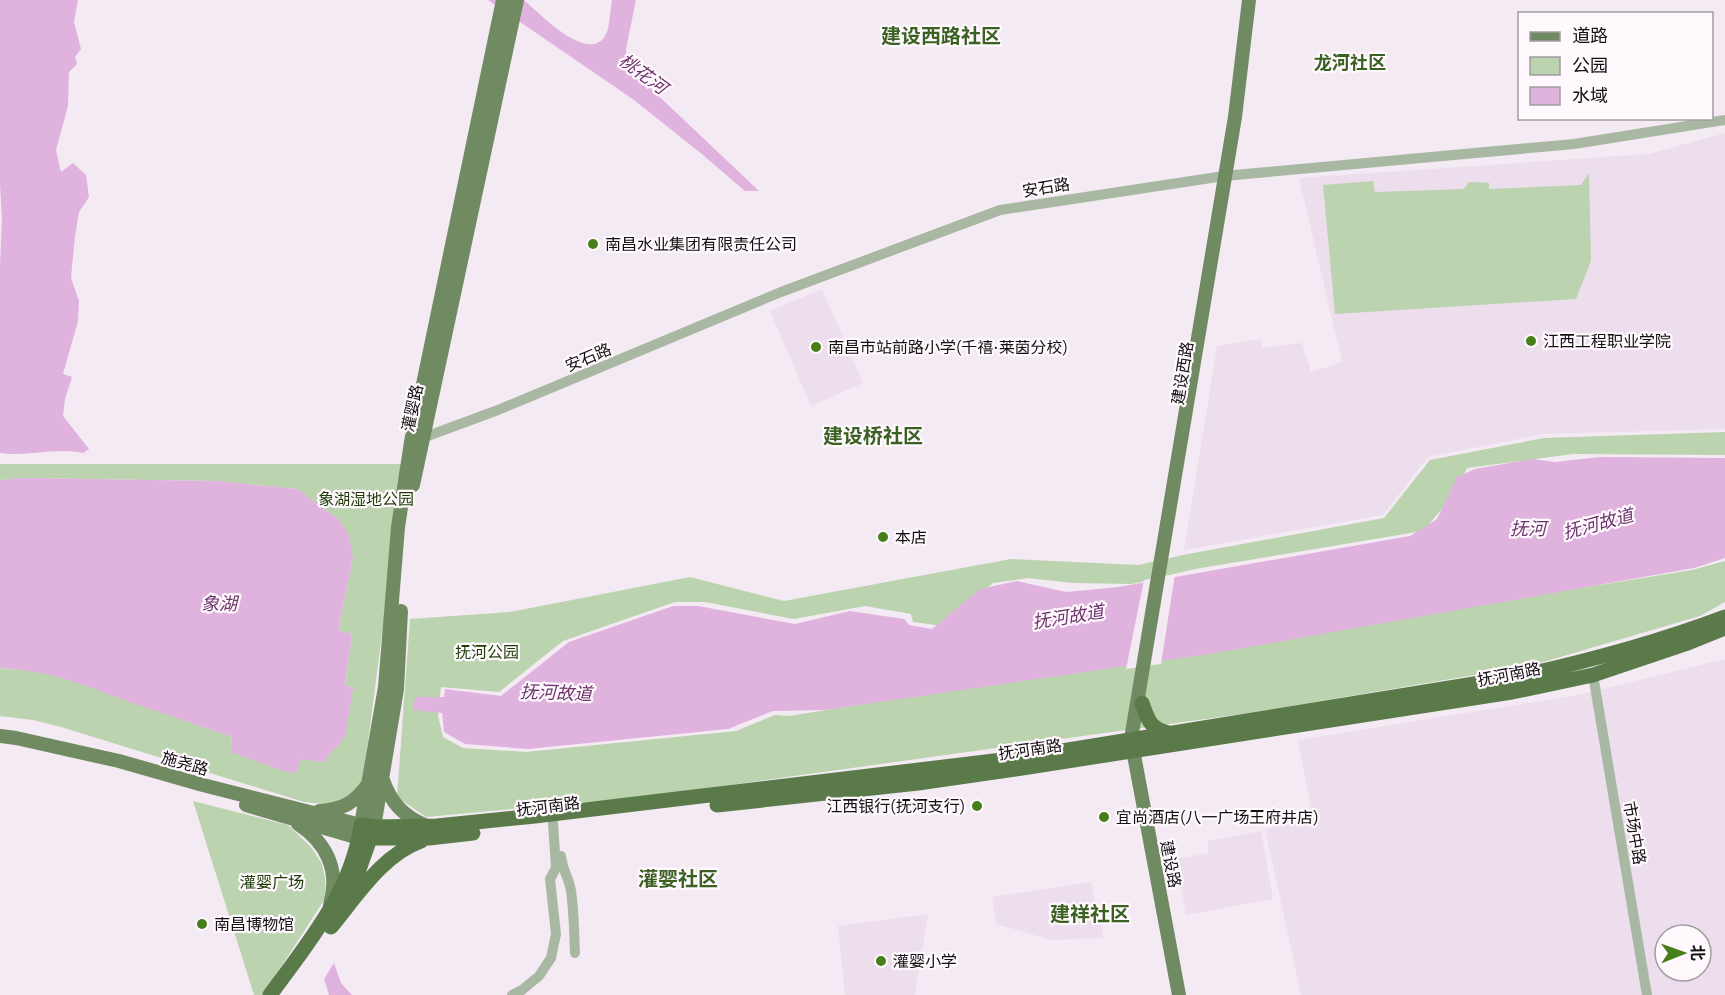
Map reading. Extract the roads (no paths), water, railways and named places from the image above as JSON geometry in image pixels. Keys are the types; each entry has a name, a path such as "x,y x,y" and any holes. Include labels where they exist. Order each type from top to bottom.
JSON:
{"highway":[{"path":"1683,639 1725,617"},
{"path":"1683,639 1725,628"},
{"name":"抚河南路","path":"429,832 535,816 1135,745 1512,692 1593,675 1683,639"},
{"name":"抚河南路","path":"366,832 429,832 556,823 918,783 1135,745 1169,733 1511,678 1683,639"},
{"path":"1139,702 1150,723 1157,730 1169,733"},
{"path":"270,995 354,888 366,832"},
{"path":"283,995 329,921 399,852 429,832"}],"main road":[{"name":"建设西路","path":"1135,745 1139,702 1227,176 1250,0"},
{"name":"建设西路","path":"1227,176 1240,117 1255,0"},
{"name":"灌婴路","path":"366,832 376,781 398,527 505,25 512,2"},
{"name":"施尧路","path":"0,736 119,761 290,813"},
{"name":"施尧路","path":"0,744 119,768 366,832"},
{"name":"建设路","path":"1135,745 1179,995"},
{"path":"290,813 346,806 376,781 402,811 429,832"},
{"path":"290,813 317,839 333,867 333,896 329,921"}],"street":[{"name":"安石路","path":"416,440 498,410 781,292 1000,210 1227,176 1574,144 1725,120"},
{"name":"市场中路","path":"1593,675 1647,995"},
{"path":"556,823 561,866 568,878 571,891 576,952"},
{"path":"512,995 539,976 551,958 556,934 550,879 556,868 556,823"}],"water":[{"path":"0,0 78,0 74,22 81,49 75,57 77,64 69,72 68,106 56,150 61,172 73,163 86,175 89,197 79,212 75,236 71,278 79,301 78,321 63,374 72,377 65,399 63,416 89,449 83,453 62,451 0,453 2,218"},
{"path":"488,0 524,0 565,34 590,44 600,42 607,32 612,0 636,0 626,49 627,66 759,191 745,191 634,100"},
{"name":"抚河","path":"1600,457 1725,458 1725,558 1694,568 1215,653 825,710 773,711 728,729 528,749 465,744 444,732 442,713 413,710 415,697 444,697 445,689 501,696 569,642 673,606 698,606 795,624 850,611 904,619 909,625 932,629 980,589 1017,581 1066,592 1118,587 1410,536 1437,519 1457,477 1475,469 1532,459 1555,462"},
{"name":"象湖","path":"25,478 217,481 297,489 338,519 349,536 353,558 338,630 352,634 345,685 353,688 345,737 323,762 301,759 296,773 284,771 231,752 232,737 52,675 0,668 0,480"},
{"path":"334,963 341,983 352,995 329,995 324,979"}],"place":[{"name":"南昌水业集团有限责任公司","path":"593,244"},
{"name":"江西工程职业学院","path":"1531,341"},
{"name":"南昌市站前路小学(千禧·莱茵分校)","path":"816,347"},
{"name":"本店","path":"883,537"},
{"name":"江西银行(抚河支行)","path":"977,806"},
{"name":"宜尚酒店(八一广场王府井店)","path":"1104,817"},
{"name":"南昌博物馆","path":"202,924"},
{"name":"灌婴小学","path":"881,961"}],"district":[{"name":"建设西路社区","path":"941,36"},
{"name":"龙河社区","path":"1350,63"},
{"name":"建设桥社区","path":"873,436"},
{"name":"灌婴社区","path":"678,879"},
{"name":"建祥社区","path":"1090,914"}],"water label":[{"name":"桃花河","path":"643,74"},
{"name":"抚河故道","path":"1598,524"},
{"name":"抚河故道","path":"1068,617"},
{"name":"抚河故道","path":"556,693"}],"park label":[{"name":"象湖湿地公园","path":"366,499"},
{"name":"抚河公园","path":"487,652"},
{"name":"灌婴广场","path":"272,882"}]}
